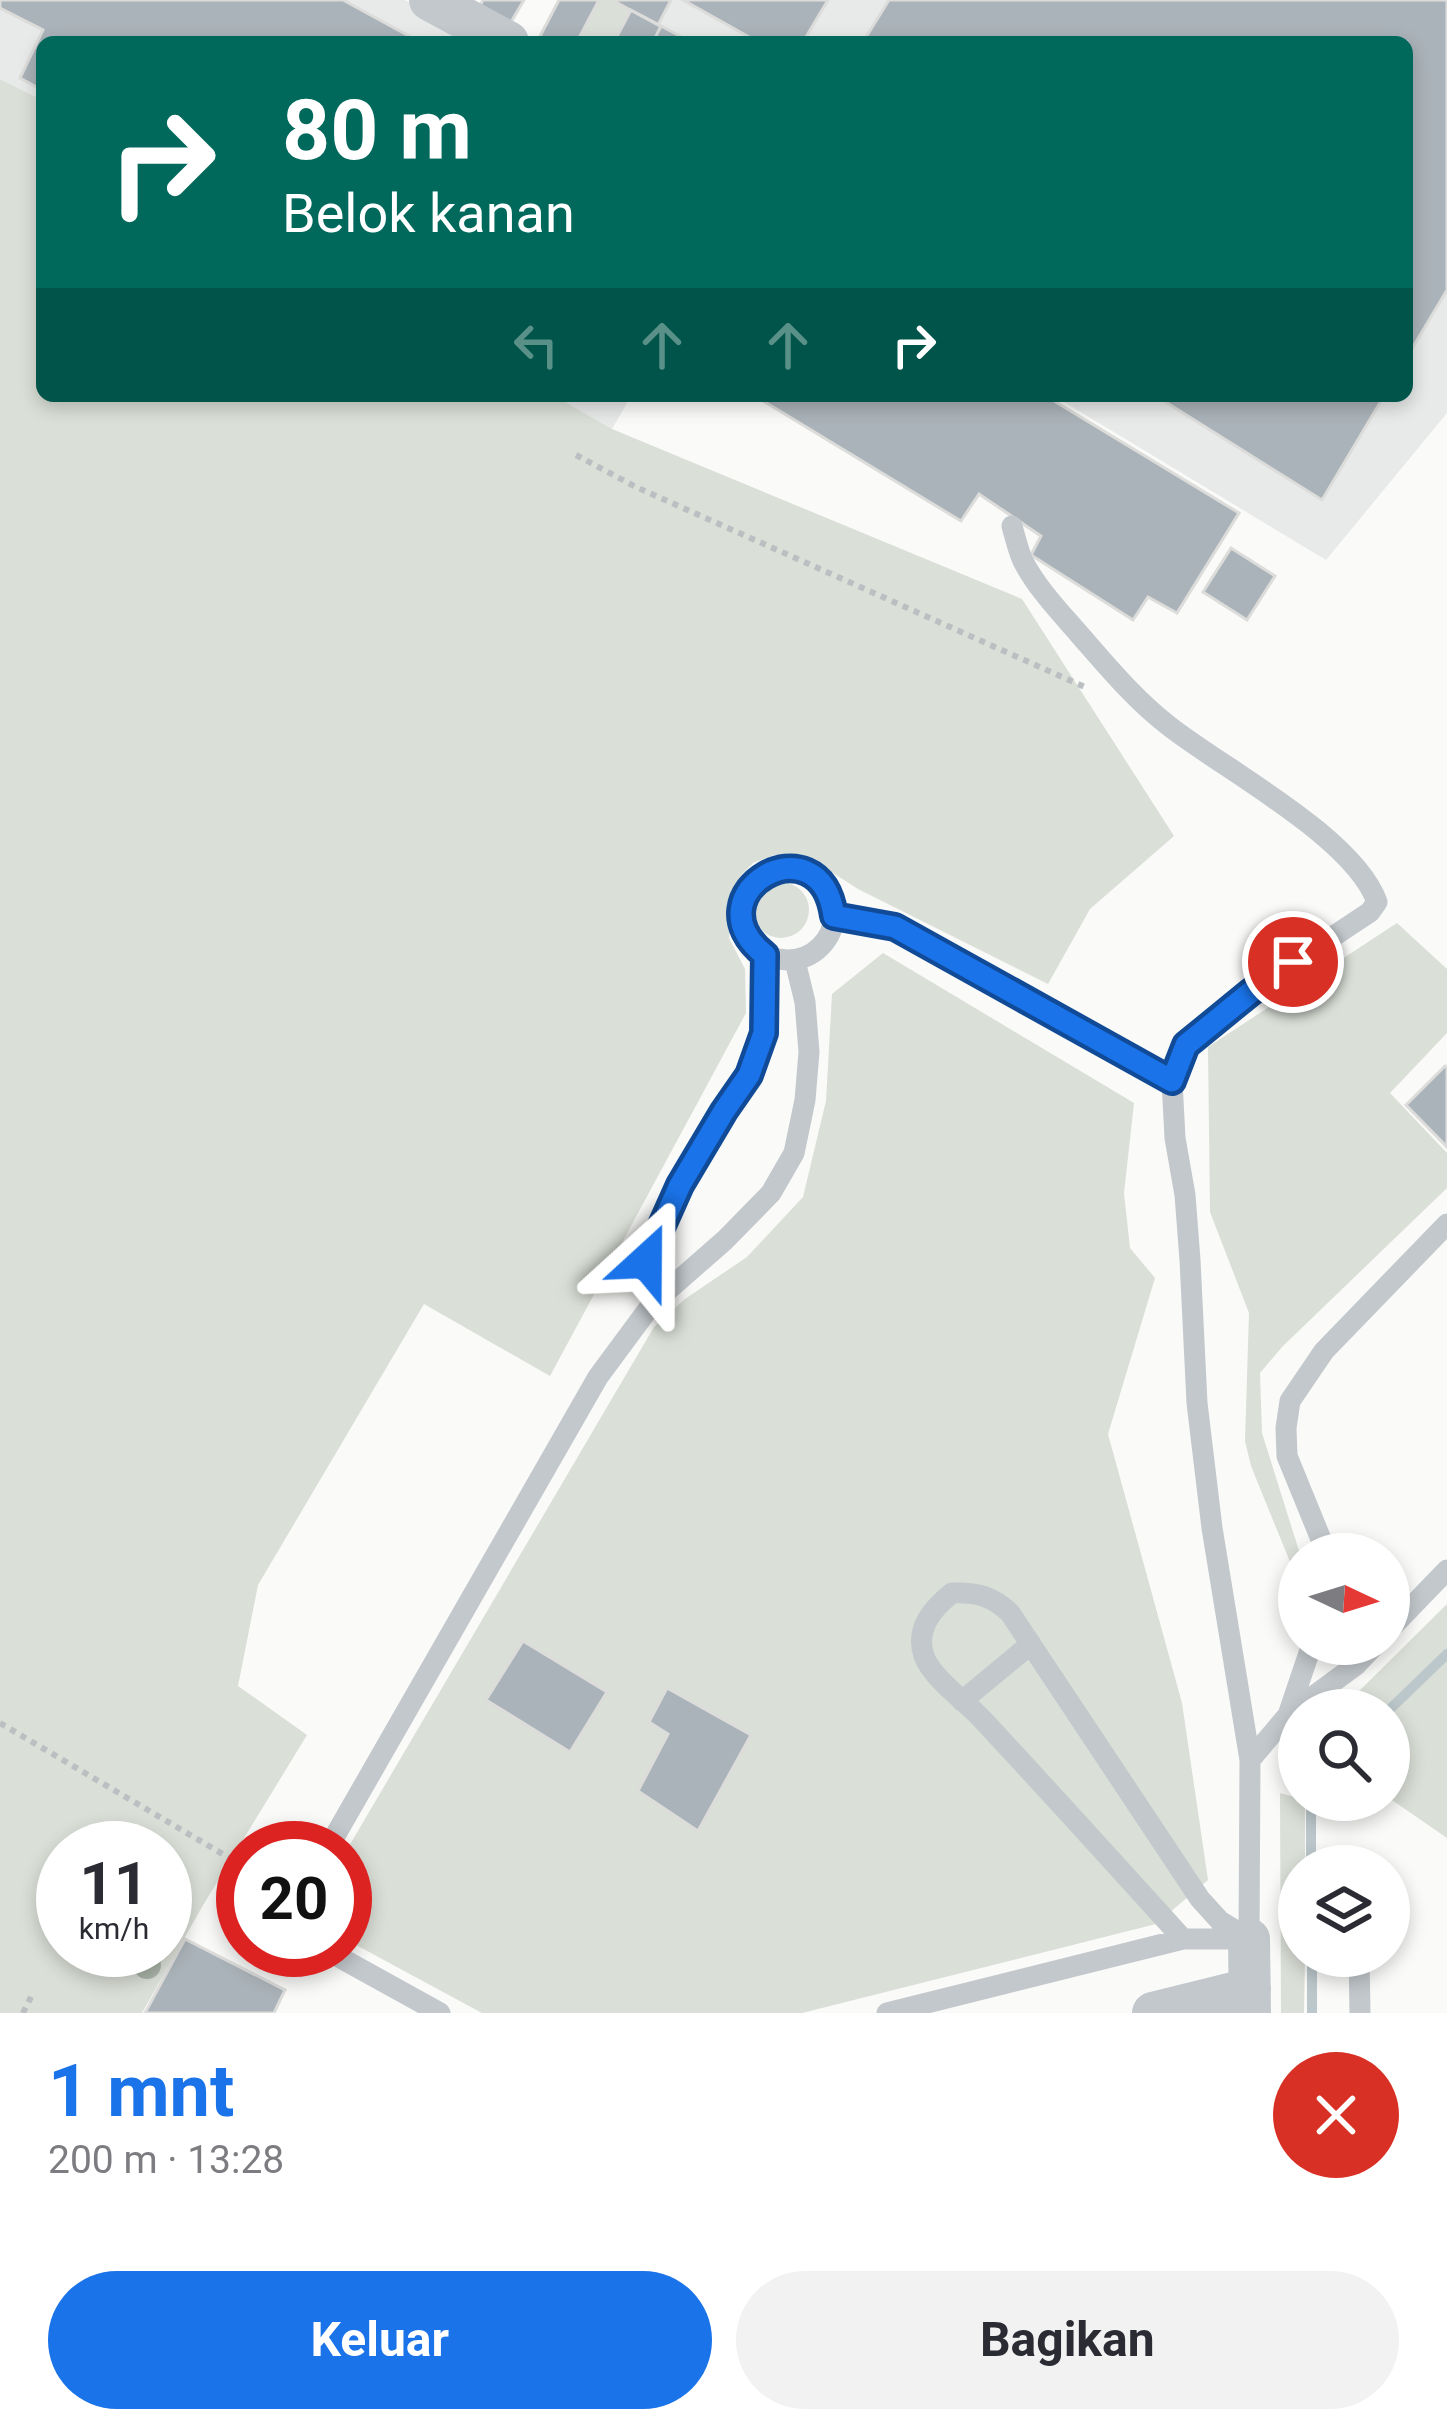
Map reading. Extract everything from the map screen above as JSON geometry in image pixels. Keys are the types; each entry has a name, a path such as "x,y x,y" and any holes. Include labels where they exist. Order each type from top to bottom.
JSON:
{"street":[{"path":"430,0 497,36"},
{"path":"1153,2013 1250,2001 1250,1939"}],"lane":[{"path":"1012,526 1023,560 1048,599 1112,672 1167,725 1307,824 1358,867 1377,902 1370,912 1251,992 1186,1045 1172,1081 1190,1260 1197,1403 1250,1760 1250,1939"},
{"path":"786,868 815,877 826,887 834,916 823,945 795,961 765,955 753,946 741,918 748,890 758,878 786,868"},
{"path":"834,916 895,927 1172,1081"},
{"path":"652,1304 646,1278 651,1247 680,1185 749,1075 764,1033 765,955"},
{"path":"343,1821 598,1377 652,1304 771,1193 794,1153 809,1052 806,1002 795,961"},
{"path":"1319,1533 1287,1456 1290,1401 1324,1351 1447,1224"},
{"path":"1410,1608 1447,1570"},
{"path":"1183,1939 929,1666 922,1632 929,1615 952,1593 976,1592 996,1600 1010,1613 1200,1899 1220,1921 1250,1939"},
{"path":"962,1701 1031,1644"},
{"path":"1323,1689 1356,1665"},
{"path":"1250,1760 1278,1727"},
{"path":"887,2013 1183,1939 1250,1939"},
{"path":"372,1975 440,2013"},
{"path":"1359,1977 1360,2013"}],"path":[{"path":"576,455 636,487 1104,696"},
{"path":"0,1723 216,1850"},
{"path":"23,2013 33,1993"}],"shaded area":[{"path":"0,0 405,0 472,36 36,36 36,97 0,79"},
{"path":"599,0 612,0 631,10 617,36 580,36"},
{"path":"612,0 1447,0 1447,413 1326,560 1064,402 1413,402 1413,36 680,36"},
{"path":"0,79 36,97 36,402 565,402 612,429 1022,599 1174,836 1090,909 1048,984 858,889 808,857 774,855 753,863 740,876 729,938 745,969 746,1013 550,1376 424,1304 258,1585 238,1686 307,1735 254,1821 216,1821 216,1884 192,1925 192,1821 36,1821 36,1977 162,1977 142,2013 0,2013"},
{"path":"565,402 628,402 612,429"},
{"path":"781,882 801,890 809,910 801,930 781,938 761,930 753,910 761,890"},
{"path":"1397,923 1447,969 1447,1033 1390,1093 1447,1153 1447,1188 1260,1373 1262,1433 1293,1533 1278,1533 1245,1441 1249,1313 1210,1212 1208,1047"},
{"path":"883,953 1134,1103 1124,1193 1130,1248 1155,1278 1108,1434 1182,1703 1208,1880 1156,1924 802,2013 482,2013 372,1954 372,1821 364,1821 654,1327 685,1299 747,1257 803,1197 826,1101 832,994"},
{"path":"1447,1604 1447,1838 1410,1812 1410,1689 1361,1689 1385,1665 1410,1665 1410,1641"},
{"path":"1280,1821 1305,1821 1305,1845 1280,1845"},
{"path":"1281,1977 1305,1977 1304,2013 1281,2013"}],"building":[{"path":"0,0 343,0 409,36 40,36 43,30 0,8"},
{"path":"483,0 524,0 507,29 476,13"},
{"path":"559,0 599,0 580,36 540,36"},
{"path":"612,0 671,0 658,25"},
{"path":"683,0 828,0 807,36 747,36"},
{"path":"889,0 1447,0 1447,290 1413,347 1413,36 867,36"},
{"path":"631,10 661,26 656,36 617,36"},
{"path":"661,26 680,36 656,36"},
{"path":"36,45 36,87 20,78"},
{"path":"765,402 1056,402 1239,513 1177,613 1148,597 1133,620 1031,555 1041,536 979,494 961,521"},
{"path":"1166,402 1380,402 1322,500"},
{"path":"1231,548 1275,576 1247,620 1203,592"},
{"path":"1447,1068 1447,1147 1406,1105"},
{"path":"523,1641 607,1692 570,1752 486,1700"},
{"path":"667,1688 751,1735 698,1831 638,1791 668,1734 649,1722"},
{"path":"192,1943 216,1955 216,1977 260,1977 285,1990 274,2013 145,2013 164,1977 192,1977"}],"waterway":[{"path":"1410,1690 1447,1654"},
{"path":"1311,1821 1311,1845"},
{"path":"1312,1977 1312,2013"}],"route":[{"path":"646,1261 680,1185 749,1075 764,1033 765,955 753,946 741,918 748,890 771,871 801,870 815,877 826,887 834,916 895,927 1172,1081 1186,1045 1293,962"}]}
